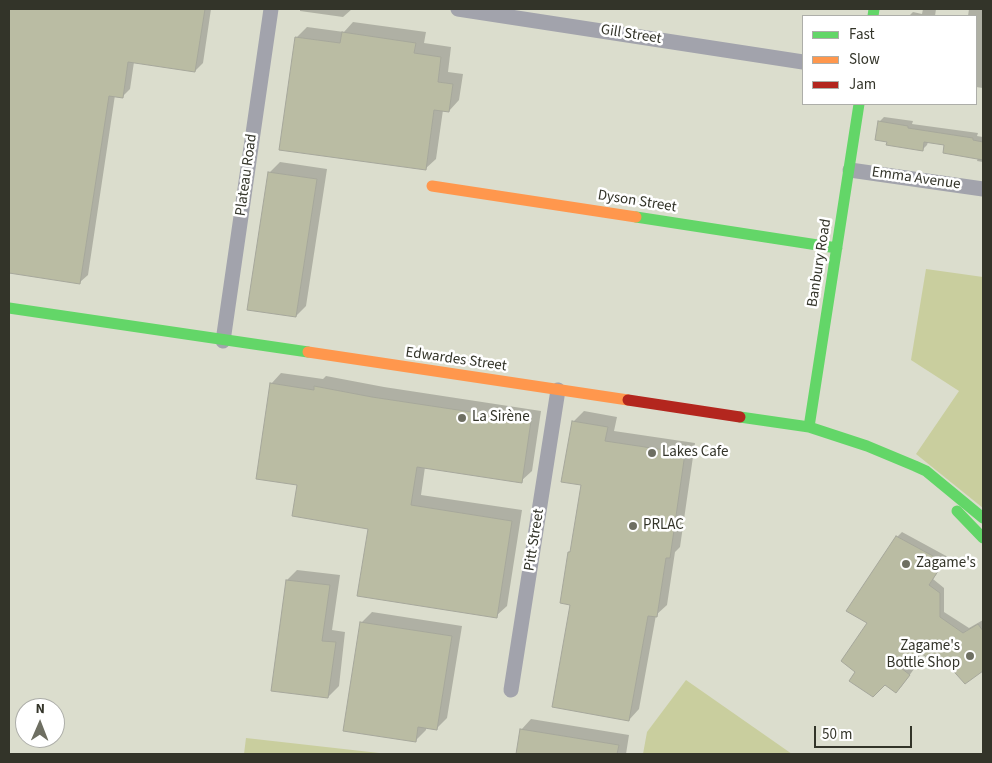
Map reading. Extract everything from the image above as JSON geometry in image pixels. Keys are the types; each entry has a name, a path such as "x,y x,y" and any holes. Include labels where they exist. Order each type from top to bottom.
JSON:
{"street":[{"name":"Plateau Road","path":"223,341 271,9"},
{"name":"Gill Street","path":"458,9 802,62"},
{"name":"Banbury Road","path":"809,427 859,105"},
{"name":"Emma Avenue","path":"850,170 983,188"},
{"name":"Dyson Street","path":"432,186 836,248"},
{"name":"Edwardes Street","path":"9,308 809,427 867,446 926,471 983,518"},
{"name":"Pitt Street","path":"511,690 558,390"},
{"name":"Edwardes Street","path":"894,458 920,482"},
{"path":"934,492 954,508 983,538"}],"green space":[{"path":"926,269 983,277 983,508 916,454 959,391 911,360"},
{"path":"686,680 792,754 643,754 647,732"},
{"path":"246,738 388,754 244,754"}],"building":[{"path":"9,9 205,9 195,72 128,62 123,98 109,96 80,284 9,273"},
{"path":"342,32 416,43 414,53 441,57 438,82 453,84 449,112 434,110 426,170 279,150 295,37 340,43"},
{"path":"878,121 908,126 908,128 973,138 973,140 983,142 983,160 943,153 944,145 924,142 923,151 886,145 887,142 875,140"},
{"path":"268,172 317,179 296,317 247,310"},
{"path":"270,383 314,390 314,386 372,397 531,421 522,483 417,467 411,505 512,521 497,618 357,596 368,529 292,516 297,485 256,479"},
{"path":"572,421 608,427 605,441 685,453 670,558 666,558 657,617 648,616 629,721 552,707 570,605 560,603 581,485 561,482"},
{"path":"896,536 944,562 929,585 940,593 940,617 963,633 978,624 983,631 983,671 965,684 940,656 934,662 922,654 901,668 910,675 896,693 885,685 873,697 849,681 855,672 841,661 867,623 846,611"},
{"path":"286,580 330,585 322,641 336,642 328,698 271,691"},
{"path":"360,622 452,636 437,730 418,727 416,742 343,731"},
{"path":"520,729 619,745 617,754 516,754"}],"traffic: fast":[{"path":"873,15 874,9"},
{"path":"809,427 859,105"},
{"path":"636,217 837,248"},
{"path":"9,308 308,352"},
{"path":"740,417 809,427 867,446 926,471 983,518"},
{"path":"957,511 983,538"}],"traffic: slow":[{"path":"432,186 636,217"},
{"path":"308,352 628,400"}],"traffic: jam":[{"path":"628,400 740,417"}],"place":[{"name":"La Sirène","path":"462,418"},
{"name":"Lakes Cafe","path":"652,453"},
{"name":"PRLAC","path":"633,526"},
{"name":"Zagame's","path":"906,564"},
{"name":"Zagame's Bottle Shop","path":"970,656"}]}
